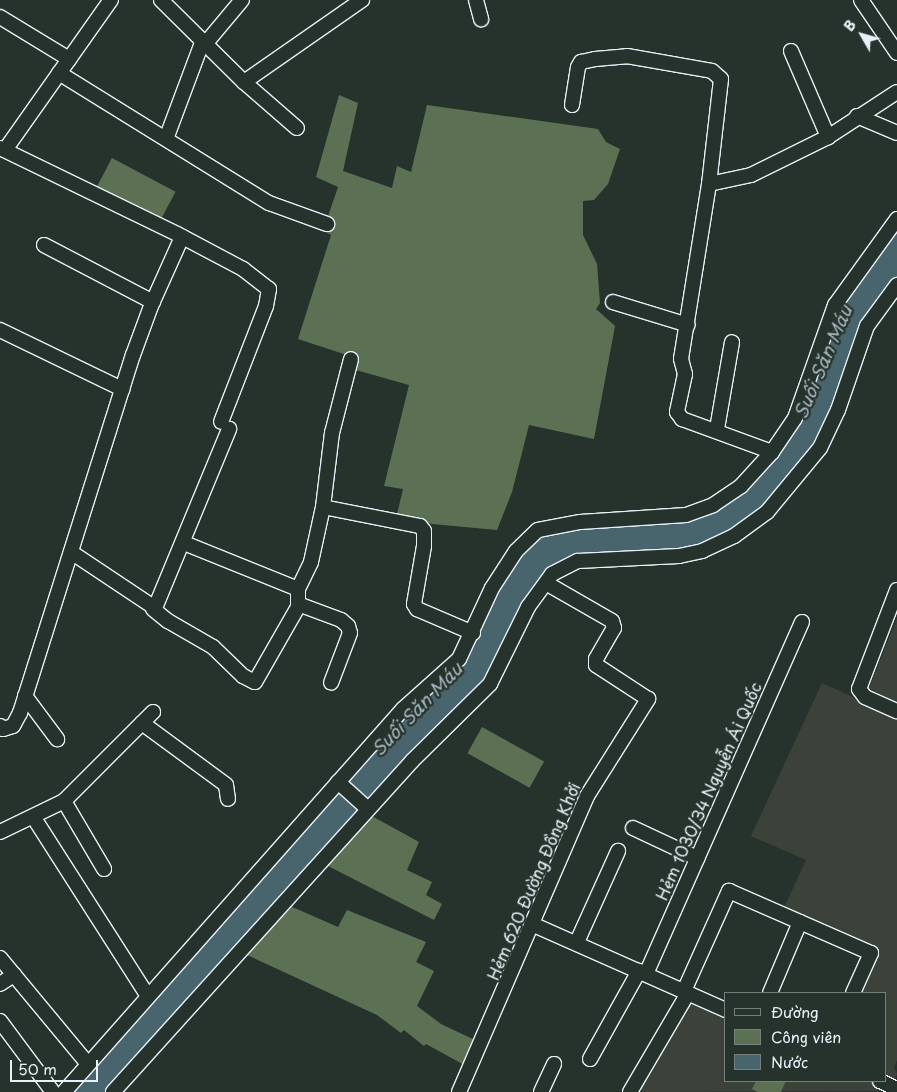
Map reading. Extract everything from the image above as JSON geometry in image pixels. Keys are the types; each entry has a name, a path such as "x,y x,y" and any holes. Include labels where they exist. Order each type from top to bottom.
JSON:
{"street":[{"path":"111,0 3,149 182,237 243,269 269,288 266,306 184,543 153,609"},
{"path":"161,0 244,82 297,128"},
{"path":"166,139 205,42 242,0"},
{"path":"244,82 362,0"},
{"path":"476,0 481,19"},
{"path":"861,0 897,54"},
{"path":"0,17 69,59"},
{"path":"791,51 828,137"},
{"path":"572,105 580,62 595,59 627,56 718,74 721,79 709,184 681,359 685,374 677,412 682,419 717,429 772,452"},
{"path":"59,73 269,203 327,224"},
{"path":"709,184 751,175 828,137 857,116 897,92"},
{"path":"857,116 897,133"},
{"path":"64,1092 147,995 403,709 459,659 473,633 492,588 516,551 538,530 580,522 686,515 713,505 741,486 772,452 804,400 835,305 897,219"},
{"path":"0,726 3,729 13,726 25,696 122,389 153,302 182,237"},
{"path":"44,245 153,302"},
{"path":"113,1092 368,809 490,684 528,607 552,574 578,561 679,556 702,551 734,536 767,512 820,448 838,410 867,326 897,285"},
{"path":"613,302 688,324"},
{"path":"0,330 122,389"},
{"path":"717,429 732,342"},
{"path":"71,552 168,621 213,647 243,676 255,682 278,644 298,604 298,589 311,562 323,507 332,433 351,360"},
{"path":"323,507 420,526 424,531 424,546 414,604 417,609 473,633"},
{"path":"184,543 298,589"},
{"name":"Hẻm 620 Đường Đồng Khởi","path":"459,1092 534,925 587,796 648,699 596,666 596,659 614,628 612,622 546,583"},
{"path":"897,590 859,689 865,697 897,711"},
{"path":"298,604 341,620 348,626 350,633 331,683"},
{"name":"Hẻm 1030/34 Nguyễn Ái Quốc","path":"590,1059 643,972 698,858 802,622"},
{"path":"25,696 58,739"},
{"path":"0,832 34,818 64,801 153,712"},
{"path":"142,723 226,785 228,799"},
{"path":"338,782 368,809"},
{"path":"64,801 104,869"},
{"path":"34,818 147,995"},
{"path":"633,828 698,858"},
{"path":"577,942 618,851"},
{"path":"630,1092 686,992 729,891 871,953 853,992"},
{"path":"770,992 800,922"},
{"path":"534,925 577,942 724,1009"},
{"path":"0,958 88,1064"},
{"path":"0,984 14,975"},
{"path":"0,1020 53,1092"},
{"path":"541,1092 554,1064"},
{"path":"882,1082 897,1089"}],"shaded area":[{"path":"897,618 897,703 869,688"},
{"path":"822,683 897,717 897,1060 894,1067 897,1074 893,1083 887,1080 887,992 857,992 876,951 783,910 806,860 751,836"},
{"path":"689,1000 724,1015 724,1082 870,1082 891,1091 644,1092 637,1089"}],"green space":[{"path":"339,95 358,103 343,171 392,188 397,166 411,172 427,105 598,129 606,142 620,149 608,184 594,200 583,201 583,235 597,264 600,303 596,309 615,326 594,439 529,425 512,492 497,530 432,524 397,514 403,489 384,486 409,385 356,370 359,359 298,339 331,235 323,231 338,187 316,177"},
{"path":"112,158 176,192 159,224 95,190"},
{"path":"482,727 544,761 530,788 467,753"},
{"path":"370,815 419,842 407,870 432,882 426,895 442,904 434,920 326,865"},
{"path":"290,906 338,927 347,910 426,942 416,962 434,971 417,1006 441,1024 477,1041 466,1066 426,1044 424,1046 404,1030 401,1033 377,1015 245,954"},
{"path":"756,1082 786,1082 781,1092 758,1092 752,1089"}],"water":[{"name":"Suối Săn Máu","path":"897,226 897,278 874,309 816,445 764,510 732,532 701,546 550,570 487,682 108,1092 69,1092 404,714 461,663 496,591 518,554 540,534 580,526 687,519 775,455 839,307"}]}
